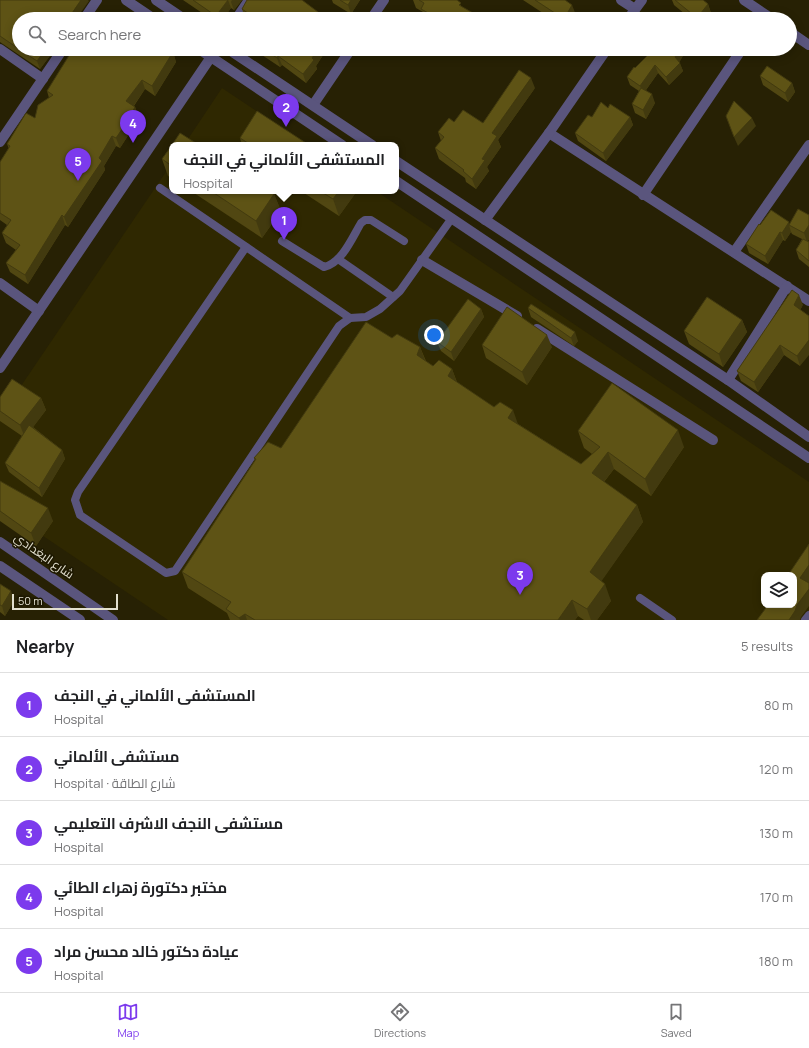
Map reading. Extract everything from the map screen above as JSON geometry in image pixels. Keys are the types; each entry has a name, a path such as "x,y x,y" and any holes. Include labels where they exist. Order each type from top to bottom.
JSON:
{"street":[{"path":"89,12 97,0"},
{"path":"126,0 144,12"},
{"path":"156,0 174,12"},
{"path":"241,12 249,0"},
{"path":"376,12 384,0"},
{"path":"621,0 635,9"},
{"path":"633,12 642,0"},
{"path":"744,0 759,12"},
{"path":"797,37 809,45"},
{"path":"0,49 43,79"},
{"path":"0,142 59,56"},
{"path":"238,56 367,142"},
{"path":"313,106 346,56"},
{"path":"485,220 603,56"},
{"path":"643,195 737,56"},
{"path":"0,368 211,57 338,142"},
{"path":"549,133 809,301"},
{"path":"734,252 809,145"},
{"path":"399,163 728,380 809,437"},
{"path":"399,183 809,458"},
{"path":"422,260 520,317 561,346 712,440"},
{"path":"0,283 39,311"},
{"path":"728,380 787,286"},
{"name":"شارع البغدادي","path":"0,542 113,620"},
{"path":"0,566 80,620"}],"lane":[{"path":"160,188 350,318"},
{"path":"246,247 78,492 75,500 80,515 166,573 174,571 339,326 350,318 366,317 380,309 393,297 452,218"},
{"path":"282,241 324,267 330,266 338,259 361,223 366,220 370,220 404,242"},
{"path":"338,259 393,297"},
{"path":"640,598 672,620"},
{"path":"805,620 809,615"}],"shaded area":[{"path":"222,88 303,142 186,142"},
{"path":"169,167 169,194 380,194 809,482 809,620 168,620 0,507 0,417"}],"building":[{"path":"0,0 81,0 73,12 12,12 12,44 0,36"},
{"path":"193,0 228,0 219,12 210,12"},
{"path":"247,0 302,0 318,12 246,12 242,9"},
{"path":"340,0 351,0 348,5"},
{"path":"419,0 457,0 461,3 459,5 471,12 426,12 421,9 424,3"},
{"path":"535,0 565,0 572,5 568,12 553,12"},
{"path":"675,0 703,0 708,4 702,12 690,12"},
{"path":"30,56 41,56 37,61"},
{"path":"69,56 171,56 152,86 142,80 126,101 135,107 127,122 116,138 112,136 99,158 102,161 64,217 62,215 25,275 6,263 20,245 2,233 11,220 0,213 0,162 10,146 7,144 26,113 35,118 38,105 53,95 47,91"},
{"path":"278,56 313,56 312,58 314,60 303,74"},
{"path":"647,56 676,56 680,63 666,77 655,65 640,86 627,77 634,67 635,68"},
{"path":"767,66 792,83 785,93 760,76"},
{"path":"519,70 531,78 492,133 497,136 482,159 485,160 472,179 463,171 464,170 435,148 444,137 438,132 449,118 454,122 463,110 483,123"},
{"path":"641,88 652,94 643,110 632,104"},
{"path":"734,101 752,118 734,137 726,116"},
{"path":"601,102 608,108 610,104 630,117 603,153 575,133 588,115 592,117"},
{"path":"257,111 304,142 246,142 240,138"},
{"path":"180,133 194,142 174,142"},
{"path":"169,149 169,164 162,159"},
{"path":"216,194 274,194 256,221"},
{"path":"325,194 337,194 333,199"},
{"path":"798,209 809,215 809,225 804,233 789,225"},
{"path":"771,210 789,222 782,233 780,232 765,256 746,244 759,224 760,225"},
{"path":"803,239 809,242 809,261 796,250"},
{"path":"792,290 799,295 794,305 809,316 809,340 797,356 780,345 754,382 737,371"},
{"path":"707,297 742,320 719,354 684,331"},
{"path":"468,299 481,309 451,352 437,342"},
{"path":"531,304 575,332 571,338 528,308"},
{"path":"507,307 547,335 522,372 482,345"},
{"path":"366,322 392,338 397,334 420,347 417,355 433,366 439,360 452,369 448,376 494,407 500,402 513,410 508,418 581,464 600,447 578,431 612,383 678,430 645,479 608,452 592,473 637,505 590,572 605,584 587,609 572,600 558,620 255,620 245,614 239,618 226,609 231,602 182,572 256,459 254,458 268,442 281,448"},
{"path":"12,379 41,398 20,425 0,411 0,397"},
{"path":"29,425 62,450 39,488 5,463"},
{"path":"0,481 48,508 31,533 0,511"},
{"path":"809,544 809,565 800,578 809,583 809,589 797,605 797,572 790,572"},
{"path":"0,584 11,591 2,606 0,605"},
{"path":"766,608 796,608 789,620 757,620"}],"place":[{"name":"مستشفى الألماني","path":"286,127"},
{"name":"مختبر دكتورة زهراء الطائي","path":"133,143"},
{"name":"عيادة دكتور خالد محسن مراد","path":"78,181"},
{"name":"المستشفى الألماني في النجف","path":"284,240"},
{"name":"مستشفى النجف الاشرف التعليمي","path":"520,595"}]}
